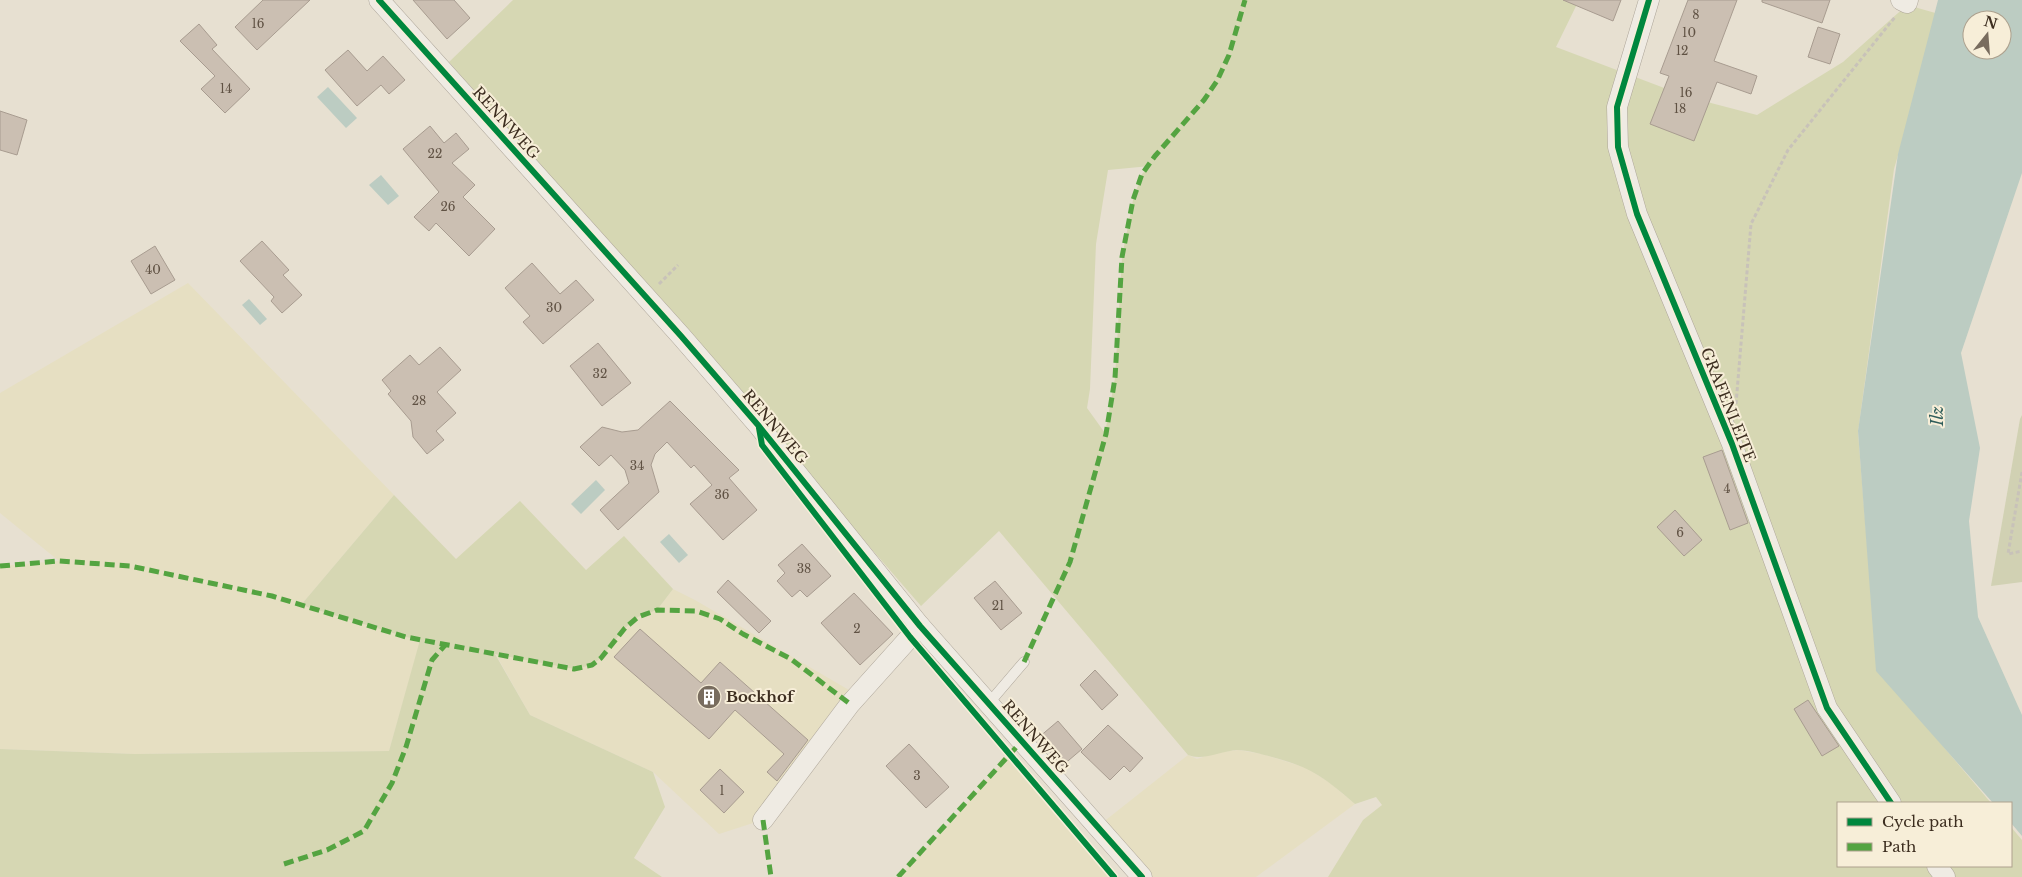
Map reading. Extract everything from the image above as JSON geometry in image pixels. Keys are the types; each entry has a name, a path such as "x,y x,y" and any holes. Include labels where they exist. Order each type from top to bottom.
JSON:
{"street":[{"name":"RENNWEG","path":"379,0 646,297 758,425 920,626 1142,877"},
{"name":"GRAFENLEITE","path":"1649,0 1617,107 1618,147 1637,214 1732,444 1827,708 1890,802"},
{"path":"763,820 850,704 920,626"}],"lane":[{"path":"989,703 1024,662"}],"path":[{"path":"1736,405 1752,224 1788,150 1906,1"},
{"path":"646,297 678,265"},
{"path":"2022,472 2008,554 2022,551"}],"shaded area":[{"path":"188,283 394,495 301,605 406,637 421,639 389,751 135,754 0,749 0,566 59,561 0,513 0,393"},
{"path":"673,589 849,690 772,817 719,834 653,772 530,715 495,653 574,669 601,658 625,628 638,617 657,610"},
{"path":"1238,750 1262,754 1307,768 1330,783 1355,804 1256,877 1142,877 1097,827 1188,755 1197,759 1215,753"},
{"path":"1009,755 1114,877 898,877 944,829"}],"green space":[{"path":"513,0 1579,0 1556,47 1688,97 1757,115 1843,62 1907,5 1939,14 1894,169 1858,432 1877,668 1990,802 1837,802 1837,867 2012,867 2012,828 2022,840 2022,877 1328,877 1363,820 1382,805 1376,797 1355,804 1317,774 1286,761 1254,752 1237,750 1200,757 1188,755 999,531 921,606 449,62","holes":["1150,166 1142,174 1133,200 1122,257 1115,378 1105,433 1087,408 1090,389 1096,244 1108,170"]},
{"path":"2022,415 2022,582 1991,586 2020,419"},
{"path":"394,495 456,559 520,501 586,570 624,536 673,589 657,610 638,617 625,628 601,658 592,665 574,669 495,654 530,715 653,772 665,807 634,858 662,877 0,877 0,749 135,754 389,751 420,640 301,605"}],"water":[{"name":"Ilz","path":"1938,0 2022,0 2022,173 1961,353 1980,448 1969,521 1978,617 2022,715 2022,836 2012,824 2012,802 1992,802 1876,671 1858,431 1898,154"},
{"path":"328,87 357,118 346,128 317,97"},
{"path":"381,175 399,196 388,205 369,185"},
{"path":"249,299 267,319 260,325 242,305"},
{"path":"596,480 605,490 581,514 571,504"},
{"path":"669,534 688,555 679,563 660,542"}],"building":[{"path":"263,0 310,0 257,50 235,27"},
{"path":"413,0 454,0 470,18 447,39"},
{"path":"1563,0 1621,0 1613,21"},
{"path":"1688,0 1737,0 1714,61 1757,76 1751,94 1717,82 1694,141 1650,124 1669,76 1660,73"},
{"path":"1762,0 1830,0 1822,23 1762,2"},
{"path":"199,24 217,45 212,49 250,89 225,113 201,89 215,76 180,41"},
{"path":"1818,27 1840,34 1830,64 1808,57"},
{"path":"348,50 367,71 383,56 405,80 389,94 381,85 357,106 325,70"},
{"path":"0,111 27,120 17,155 0,150"},
{"path":"430,126 444,143 456,133 469,149 452,163 475,185 463,197 495,229 469,256 436,223 429,231 414,217 439,192 403,149"},
{"path":"262,241 289,270 283,275 302,295 282,313 271,301 274,297 240,261"},
{"path":"155,246 175,280 151,294 131,261"},
{"path":"532,263 560,294 576,280 594,300 543,344 523,322 530,316 505,288"},
{"path":"598,343 631,383 602,406 570,366"},
{"path":"440,347 461,370 437,392 456,413 436,431 444,440 427,454 413,437 411,421 388,394 391,391 382,380 410,355 419,365"},
{"path":"670,401 739,470 729,478 757,510 723,540 690,504 712,485 694,465 691,468 667,442 655,454 651,465 659,492 618,530 600,510 629,483 625,470 611,455 599,466 580,447 602,427 622,432 638,430"},
{"path":"1722,450 1748,523 1730,530 1703,457"},
{"path":"1675,510 1702,540 1684,556 1657,527"},
{"path":"802,544 831,576 807,597 800,590 792,597 777,581 785,573 778,565"},
{"path":"728,580 771,621 759,633 717,592"},
{"path":"995,581 1022,613 1001,630 974,598"},
{"path":"854,593 893,634 860,665 821,623"},
{"name":"Bockhof","path":"640,629 701,683 720,662 808,740 777,781 767,772 784,754 735,710 709,739 614,657"},
{"path":"1095,670 1118,695 1102,710 1080,685"},
{"path":"1808,700 1839,746 1822,756 1794,709"},
{"path":"1058,721 1082,749 1062,766 1038,738"},
{"path":"1108,725 1143,758 1130,772 1124,766 1110,780 1081,752"},
{"path":"909,744 949,787 926,808 886,766"},
{"path":"720,769 744,792 724,813 700,790"}],"marked path":[{"path":"1024,662 1070,562 1106,434 1115,378 1122,257 1133,200 1142,174 1155,156 1204,100 1217,81 1229,55 1245,0"},
{"path":"0,566 59,561 130,566 272,596 406,637 574,669 592,665 601,658 625,628 638,617 657,610 696,611 720,619 743,634 791,659 850,704"},
{"path":"284,864 327,850 364,831 392,783 406,747 432,660 446,644"},
{"path":"898,877 1021,742"},
{"path":"763,820 771,877"}],"cycle path":[{"path":"379,0 681,336 758,425 920,626 1142,877"},
{"path":"1649,0 1617,107 1618,147 1637,214 1732,444 1827,708 1890,802"},
{"path":"759,428 762,445 910,637 1114,877"}],"place":[{"name":"Bockhof","path":"709,697"}]}
